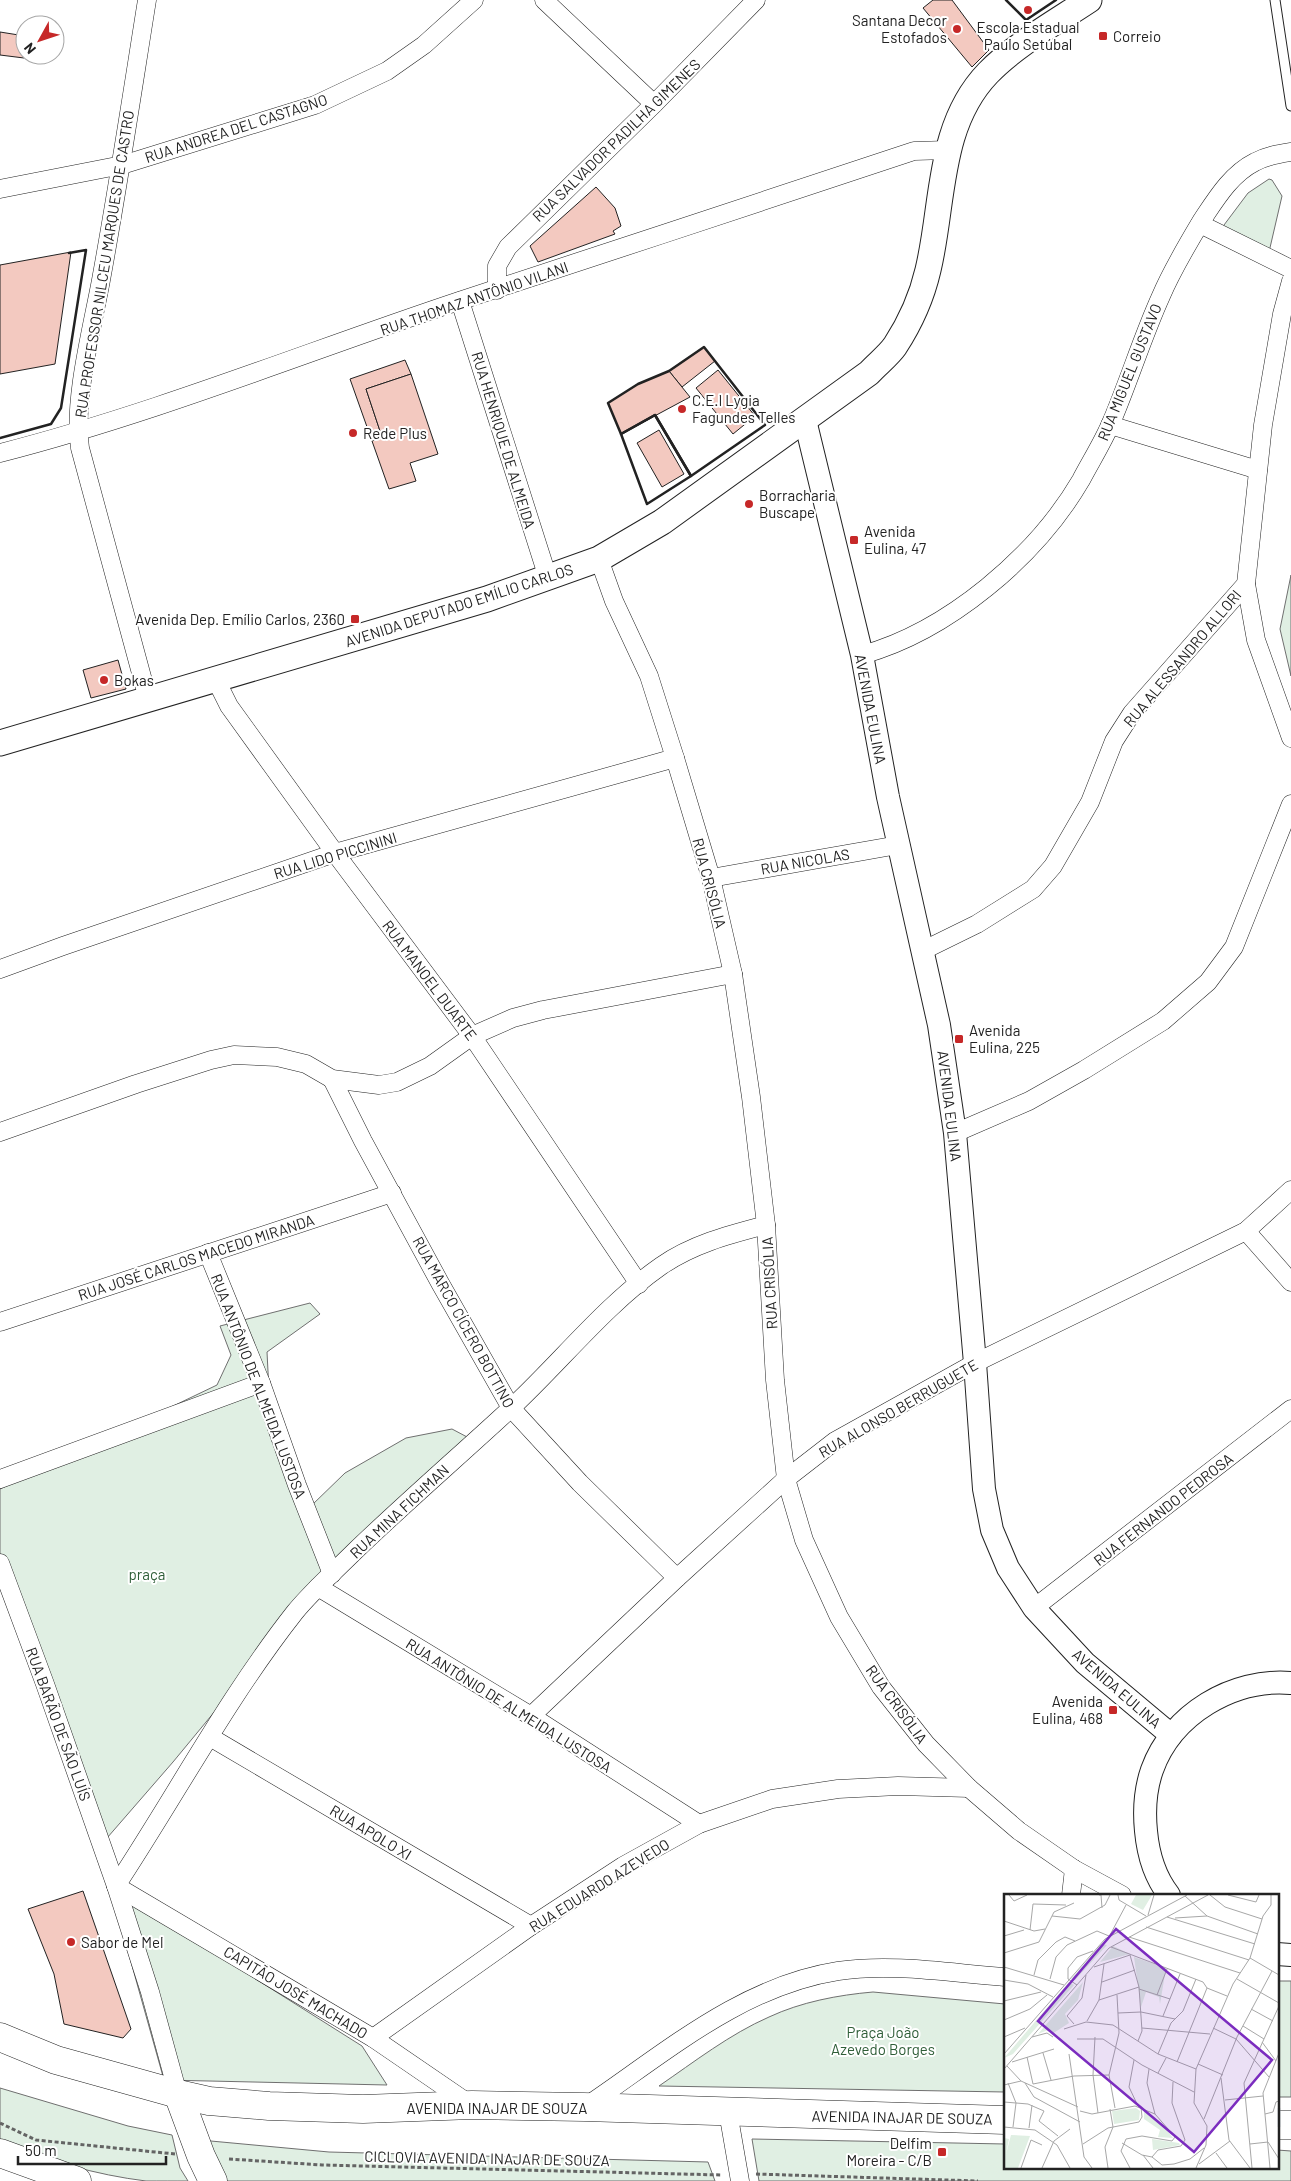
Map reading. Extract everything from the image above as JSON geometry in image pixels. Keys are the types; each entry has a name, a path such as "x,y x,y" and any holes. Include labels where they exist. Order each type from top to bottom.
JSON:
{"main road":[{"name":"AVENIDA DEPUTADO EMÍLIO CARLOS","path":"0,743 487,599 599,559 662,522 869,373 894,347 911,319 928,270 948,150 960,117 972,94 988,74 1022,46 1089,0"},
{"name":"AVENIDA INAJAR DE SOUZA","path":"0,2037 56,2060 178,2094 209,2101 269,2106 362,2109 472,2105 584,2107 1004,2120"},
{"path":"178,2094 201,2156 213,2181"},
{"path":"1278,2125 1291,2125"},
{"path":"0,2153 77,2181"}],"street":[{"name":"RUA PROFESSOR NILCEU MARQUES DE CASTRO","path":"147,0 122,165 83,382 77,432 148,699"},
{"name":"RUA ANDREA DEL CASTAGNO","path":"0,190 122,165 314,105 387,72 424,45 474,0"},
{"path":"544,0 654,104"},
{"name":"RUA SALVADOR PADILHA GIMENES","path":"497,290 497,266 508,247 654,104 756,0"},
{"name":"RUA THOMAZ ANTÔNIO VILANI","path":"0,453 77,432 313,354 460,301 914,151 948,150"},
{"name":"RUA MIGUEL GUSTAVO","path":"862,655 905,640 944,618 1014,564 1049,524 1080,481 1110,425 1160,297 1185,247 1213,204 1234,178 1254,162 1276,154 1291,152"},
{"path":"1200,224 1291,269"},
{"name":"RUA ALESSANDRO ALLORI","path":"922,951 976,924 1033,889 1053,866 1090,802 1114,741 1132,713 1246,584 1258,470 1282,314 1291,281"},
{"name":"RUA HENRIQUE DE ALMEIDA","path":"460,301 548,578"},
{"name":"AVENIDA EULINA","path":"805,420 862,655 898,845 939,1025 954,1133 975,1363 984,1489 992,1530 1008,1568 1034,1608 1085,1663 1171,1735"},
{"path":"1110,425 1258,470"},
{"name":"RUA CRISÓLIA","path":"599,559 614,601 649,676 711,878 733,974 751,1097 766,1226 774,1380 786,1480 804,1540 849,1633 881,1688 926,1744 969,1788 1019,1831 1074,1869 1120,1894"},
{"path":"1246,584 1256,640 1291,738"},
{"name":"RUA MANOEL DUARTE","path":"216,680 229,706 335,853 472,1036 639,1284"},
{"name":"RUA LIDO PICCININI","path":"0,969 335,853 675,758"},
{"path":"954,1133 1029,1101 1084,1070 1163,1021 1208,982 1234,947 1291,804"},
{"name":"RUA NICOLAS","path":"711,878 898,845"},
{"path":"0,1132 136,1084 211,1060 234,1055 277,1057 306,1064 332,1079 379,1085 397,1082 430,1066 472,1036 513,1018 543,1010 733,974"},
{"name":"RUA MARCO CÍCERO BOTTINO","path":"332,1079 363,1141 440,1283 511,1408 580,1483 677,1578"},
{"name":"RUA ALONSO BERRUGUETE","path":"531,1716 677,1578 786,1480 835,1441 975,1363 1246,1231 1291,1190"},
{"name":"RUA JOSÉ CARLOS MACEDO MIRANDA","path":"0,1322 392,1193"},
{"name":"RUA MINA FICHMAN","path":"116,1886 161,1818 252,1671 297,1609 318,1587 386,1521 511,1408 622,1299 660,1267 685,1251 717,1238 766,1226"},
{"path":"1246,1231 1291,1282"},
{"name":"RUA ANTÔNIO DE ALMEIDA LUSTOSA","path":"208,1253 261,1383 297,1485 332,1574"},
{"path":"0,1480 261,1383"},
{"name":"RUA FERNANDO PEDROSA","path":"1034,1608 1291,1410"},
{"name":"RUA BARÃO DE SÃO LUÍS","path":"0,1563 116,1886 150,1992 178,2094"},
{"name":"RUA ANTÔNIO DE ALMEIDA LUSTOSA","path":"318,1587 531,1716 699,1824"},
{"path":"1168,1894 1162,1886 1147,1849 1144,1809 1152,1770 1171,1735 1199,1708 1233,1689 1272,1682 1291,1683"},
{"name":"RUA APOLO XI","path":"210,1737 532,1926"},
{"name":"RUA EDUARDO AZEVEDO","path":"373,2038 532,1926 623,1866 699,1824 772,1799 838,1789 898,1786 969,1788"},
{"path":"1072,1894 1074,1869"},
{"name":"CAPITÃO JOSÉ MACHADO","path":"116,1886 373,2038 472,2105"},
{"path":"1278,1954 1291,1955"},
{"path":"584,2107 697,2029 732,2008 763,1993 800,1980 838,1971 879,1968 1004,1977"},
{"path":"728,2112 740,2177"}],"lane":[{"path":"1274,0 1291,106"}],"path":[{"name":"CICLOVIA AVENIDA INAJAR DE SOUZA","path":"0,2123 36,2140 201,2156 322,2165 740,2177 978,2181"}],"green space":[{"path":"1269,179 1272,180 1282,196 1269,252 1221,229 1248,193"},
{"path":"1291,575 1291,676 1280,629"},
{"name":"praça","path":"310,1303 320,1314 267,1352 269,1391 312,1505 345,1473 406,1438 452,1429 469,1438 334,1567 173,1762 107,1838 0,1576 0,1489 217,1385 231,1355 220,1326"},
{"path":"110,1887 362,2046 387,2085 164,2080"},
{"path":"1278,1981 1291,1981 1291,2097 1278,2097"},
{"name":"Praça João Azevedo Borges","path":"873,1992 1004,2004 1004,2092 659,2086 726,2040 769,2017 794,2007 846,1995"},
{"path":"0,2088 128,2126 172,2135 180,2168 188,2181 146,2181 109,2175 53,2161 0,2142"},
{"path":"752,2139 1004,2144 1004,2168 1278,2168 1278,2150 1291,2151 1291,2181 759,2181"},
{"path":"200,2140 329,2152 708,2162 715,2181 223,2181"}],"building":[{"name":"Santana Decor Estofados","path":"933,0 952,0 989,50 972,67 923,8"},
{"path":"0,32 15,34 15,57 0,55"},
{"path":"596,187 615,208 621,226 613,231 615,234 538,262 530,246"},
{"path":"71,252 55,364 0,374 0,265"},
{"path":"704,347 715,361 682,387 669,371"},
{"path":"405,360 411,374 366,389 382,437 372,441 350,379"},
{"path":"718,370 755,416 733,434 696,388"},
{"path":"669,371 690,397 621,434 608,403 638,384"},
{"path":"411,374 438,454 410,463 416,481 389,489 372,441 382,437 366,389"},
{"path":"659,430 684,474 662,487 637,443"},
{"name":"Bokas","path":"118,660 126,689 91,698 83,670"},
{"name":"Sabor de Mel","path":"83,1891 131,2029 123,2038 64,2024 54,1974 28,1909"}],"wall":[{"path":"1006,0 1026,20 1056,0"},
{"path":"0,438 51,424 61,408 86,250 69,253"},
{"path":"704,347 765,425 691,476 655,415 621,434 608,403 638,384 669,371 704,347"},
{"path":"655,415 691,476 647,504 621,434 655,415"}],"place":[{"name":"Escola Estadual Paulo Setúbal","path":"1028,10"},
{"name":"Santana Decor Estofados","path":"957,29"},
{"name":"Correio","path":"1103,36"},
{"name":"C.E.I Lygia Fagundes Telles","path":"682,409"},
{"name":"Rede Plus","path":"353,433"},
{"name":"Borracharia Buscape","path":"749,504"},
{"name":"Avenida Eulina, 47","path":"854,540"},
{"name":"Avenida Dep. Emílio Carlos, 2360","path":"355,619"},
{"name":"Bokas","path":"104,680"},
{"name":"Avenida Eulina, 225","path":"959,1039"},
{"name":"Avenida Eulina, 468","path":"1113,1710"},
{"name":"Sabor de Mel","path":"71,1942"},
{"name":"Delfim Moreira - C/B","path":"942,2152"}]}
